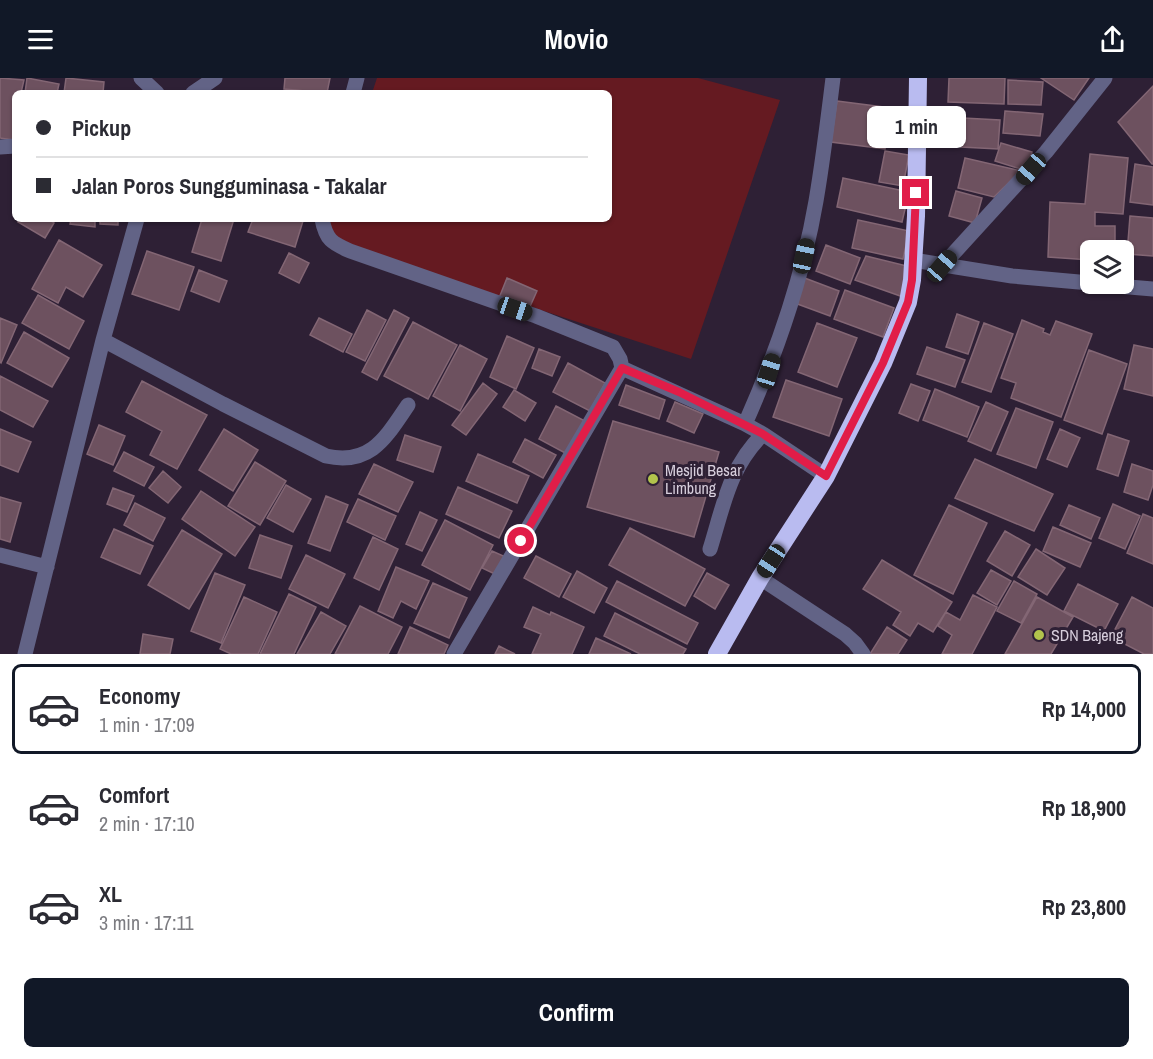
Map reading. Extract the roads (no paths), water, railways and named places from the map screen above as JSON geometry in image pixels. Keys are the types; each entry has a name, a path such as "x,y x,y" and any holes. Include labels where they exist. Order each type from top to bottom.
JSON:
{"highway":[{"path":"717,654 760,578 826,476 899,326 908,302 916,216 918,78"}],"street":[{"path":"141,78 154,90"},
{"path":"197,90 215,78"},
{"path":"745,424 769,371 804,256 816,202 833,78"},
{"path":"942,266 1046,152 1105,78"},
{"path":"25,654 103,340 136,222"},
{"path":"322,222 324,231 332,243 536,316 613,347 620,359 622,368 454,654"},
{"path":"913,260 1012,276 1080,282"},
{"path":"1134,287 1153,289"},
{"path":"103,340 254,420 326,456 342,460 369,452 381,442 408,405"},
{"path":"622,368 745,424 826,476"},
{"path":"711,549 738,464 748,449 763,434"},
{"path":"0,555 47,567"},
{"path":"760,578 845,634 862,654"}],"place":[{"name":"Mesjid Besar Limbung","path":"653,479"},
{"name":"SDN Bajeng","path":"1039,635"}]}
